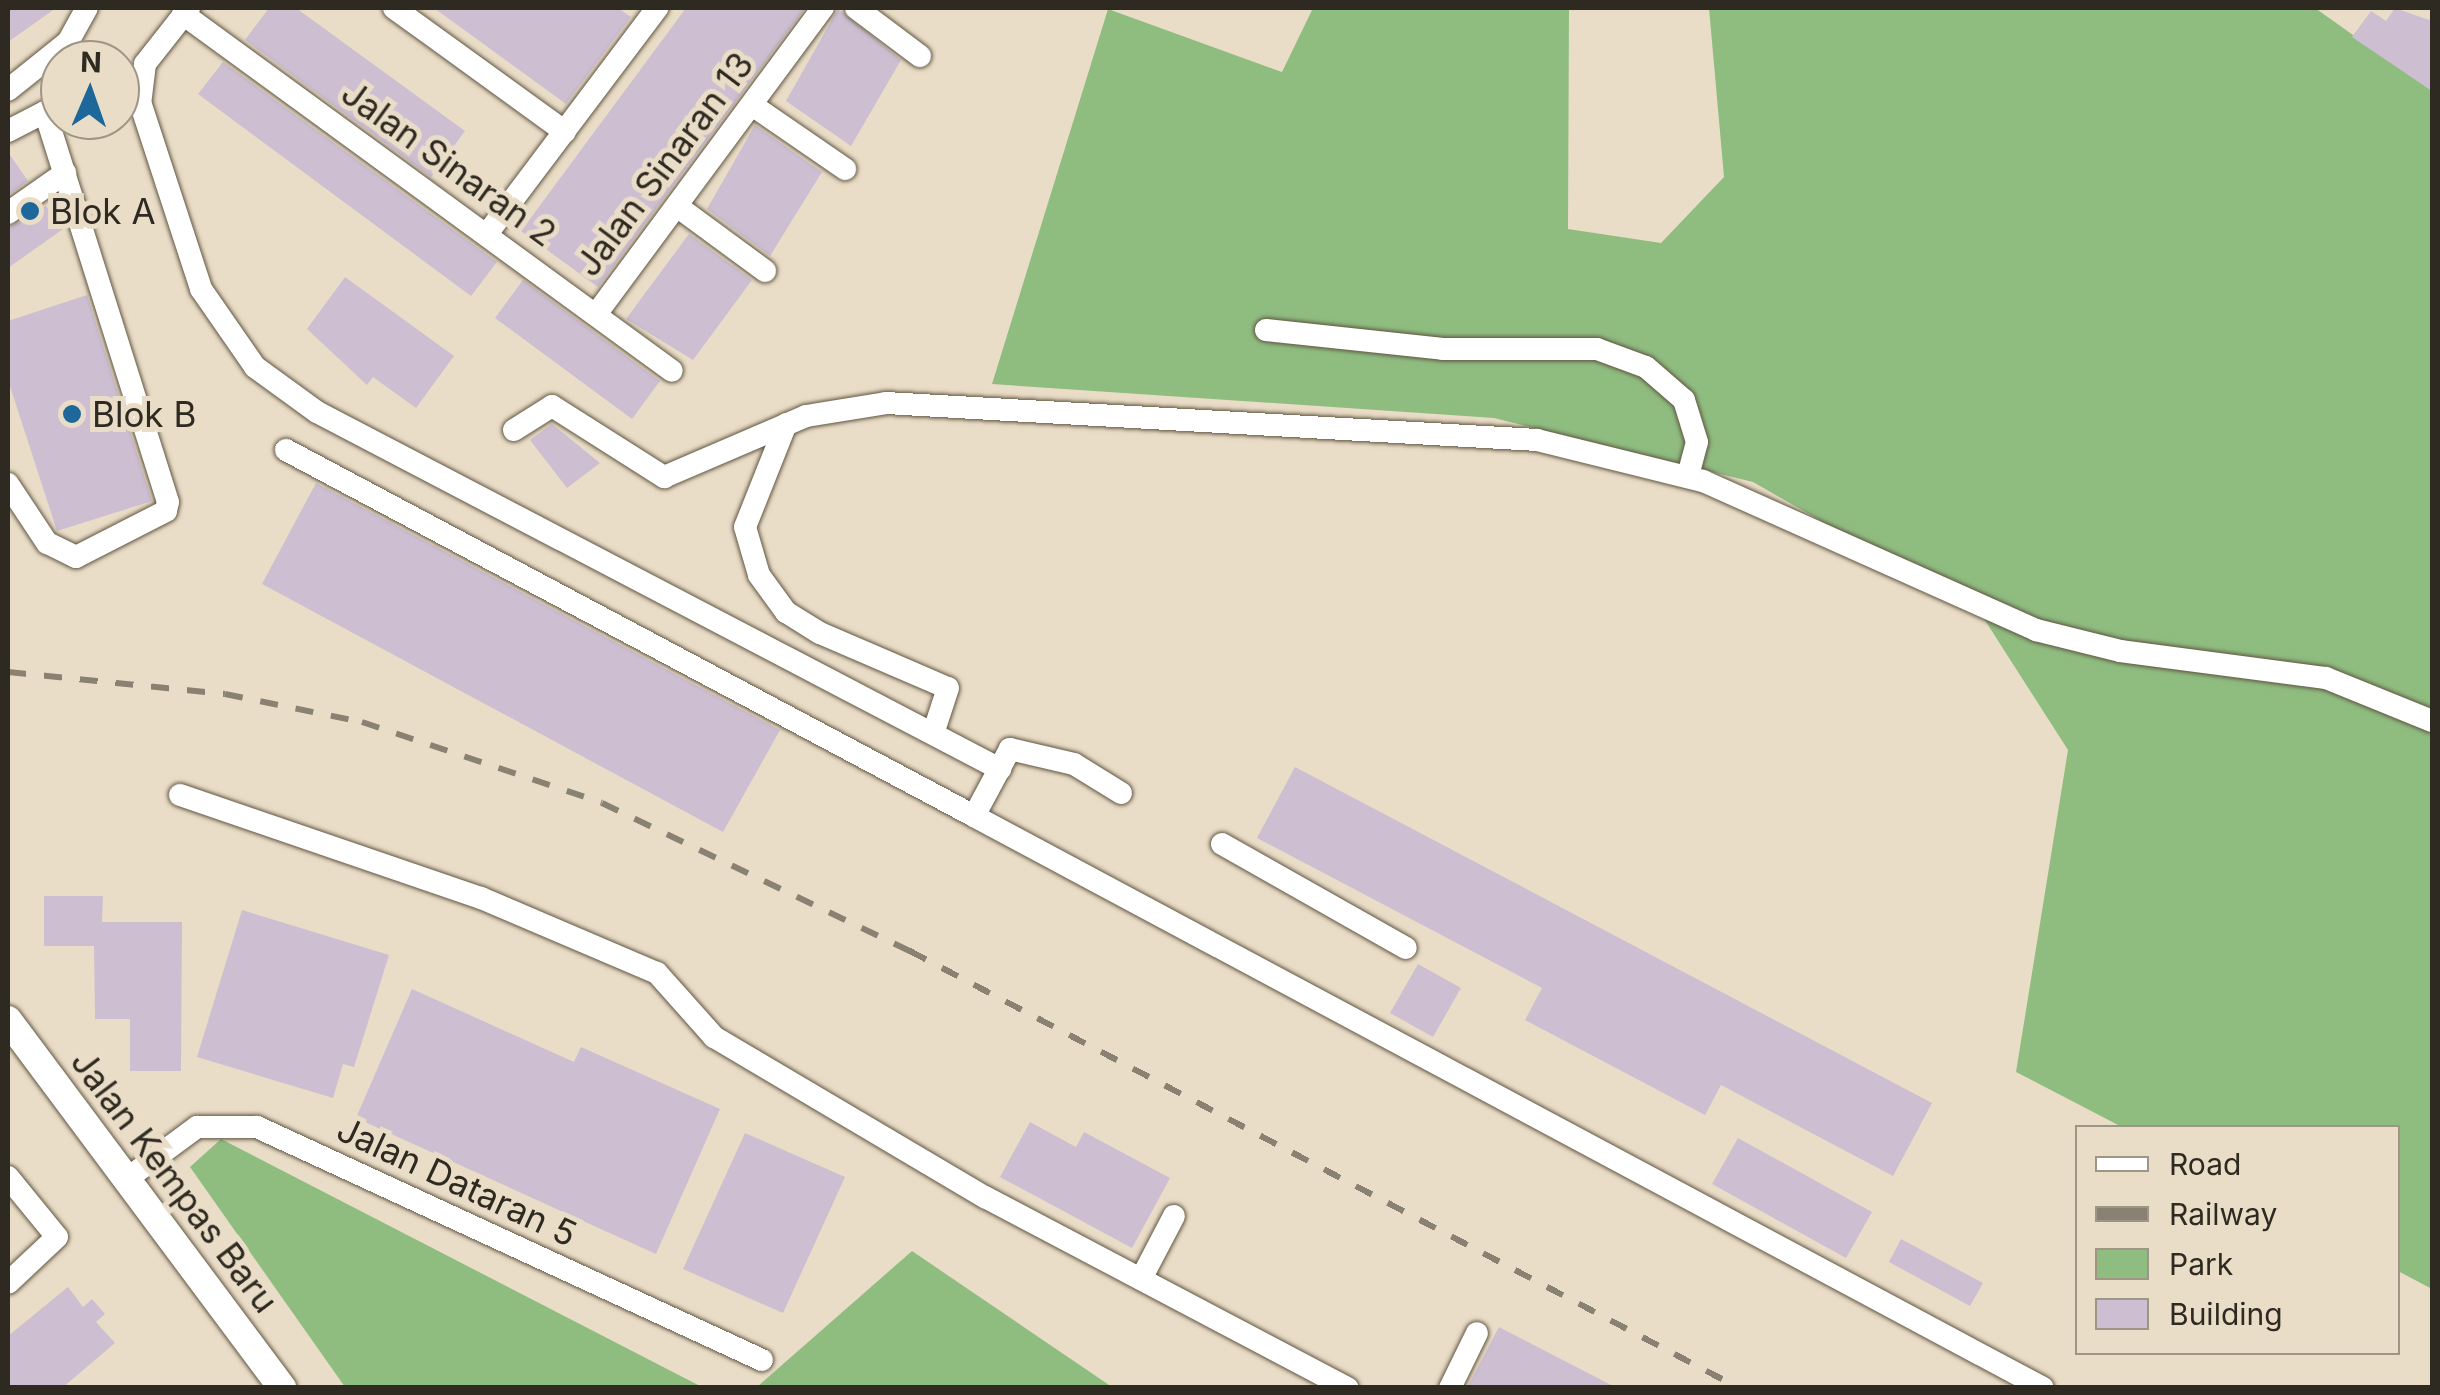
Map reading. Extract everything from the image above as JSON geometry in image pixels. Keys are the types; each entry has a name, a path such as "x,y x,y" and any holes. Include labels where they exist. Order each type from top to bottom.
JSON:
{"main road":[{"name":"Jalan Kempas Baru","path":"8,1020 282,1388"}],"street":[{"path":"8,90 68,42 87,8"},
{"path":"394,8 565,132"},
{"name":"Jalan Sinaran 13","path":"597,312 823,8"},
{"path":"856,8 920,56"},
{"path":"186,11 145,64 140,102 201,289 255,367 352,431 1000,769"},
{"name":"Jalan Sinaran 2","path":"186,11 597,312 672,372"},
{"path":"487,234 565,132 646,11"},
{"path":"752,106 845,169"},
{"path":"8,131 45,112 168,502 166,512 76,556 47,543 8,484"},
{"path":"8,213 65,172"},
{"path":"678,207 765,270"},
{"path":"1266,330 1444,350 1597,349 1646,367 1694,414 1688,476"},
{"path":"514,430 552,406 664,477 786,424 886,403 1538,440 1688,476 2036,630 2120,652 2326,678 2432,721"},
{"path":"786,424 745,527 758,575 786,612 820,633 948,688 933,734"},
{"path":"286,450 2043,1388"},
{"path":"974,816 1010,749 1031,748 1122,793"},
{"path":"180,795 481,898 656,973 714,1037 1141,1279 1348,1388"},
{"path":"1222,844 1406,948"},
{"name":"Jalan Dataran 5","path":"128,1178 197,1126 257,1127 762,1360"},
{"path":"8,1177 54,1226 54,1244 8,1283"},
{"path":"1141,1279 1174,1216"},
{"path":"1450,1388 1478,1333"}],"green space":[{"path":"1313,8 1569,8 1568,229 1661,243 1724,177 1709,8 2315,8 2432,91 2432,1289 2400,1272 2400,1125 2118,1125 2016,1072 2068,750 1979,611 1753,482 1494,418 992,384 1108,9 1282,72"},
{"path":"221,1139 702,1387 345,1387 190,1167"},
{"path":"912,1251 1112,1387 757,1387"}],"building":[{"path":"8,8 56,8 8,42"},
{"path":"269,8 296,8 465,131 431,177 245,40"},
{"path":"434,8 618,8 631,17 566,104"},
{"path":"686,8 805,8 598,287 521,231"},
{"path":"2395,8 2432,21 2432,91 2352,37 2371,11 2386,21"},
{"path":"838,9 901,60 851,146 786,101"},
{"path":"223,62 497,262 471,296 198,94"},
{"path":"755,125 822,172 770,256 707,209"},
{"path":"8,152 28,181 8,195"},
{"path":"46,206 63,229 8,268 8,228"},
{"path":"689,234 752,280 693,360 626,319"},
{"path":"345,277 454,356 416,408 373,377 367,385 307,329"},
{"path":"523,280 660,381 632,419 495,318"},
{"name":"Blok B","path":"87,295 152,501 57,531 8,380 8,321"},
{"path":"552,424 600,463 567,488 530,440"},
{"path":"316,483 780,730 723,832 262,584"},
{"path":"1295,767 1932,1103 1893,1176 1721,1085 1705,1115 1525,1020 1542,988 1257,838"},
{"path":"44,896 103,896 102,922 182,922 181,1071 130,1071 130,1019 95,1019 94,946 44,946"},
{"path":"242,910 389,955 354,1067 343,1064 333,1098 197,1057"},
{"path":"1418,964 1461,988 1433,1037 1390,1013"},
{"path":"412,989 574,1062 581,1047 720,1109 656,1254 356,1118"},
{"path":"1030,1122 1076,1147 1084,1132 1170,1178 1132,1248 1000,1177"},
{"path":"745,1133 845,1177 783,1313 683,1269"},
{"path":"1738,1138 1872,1212 1846,1258 1712,1184"},
{"path":"1901,1239 1983,1283 1970,1306 1889,1262"},
{"path":"68,1287 83,1307 92,1299 105,1314 96,1322 115,1343 62,1388 8,1388 8,1336"},
{"path":"1499,1327 1617,1388 1467,1388"}],"railway":[{"path":"8,672 225,694 362,722 602,803 910,951 1739,1388"}],"place":[{"name":"Blok A","path":"30,211"},
{"name":"Blok B","path":"72,414"}]}
